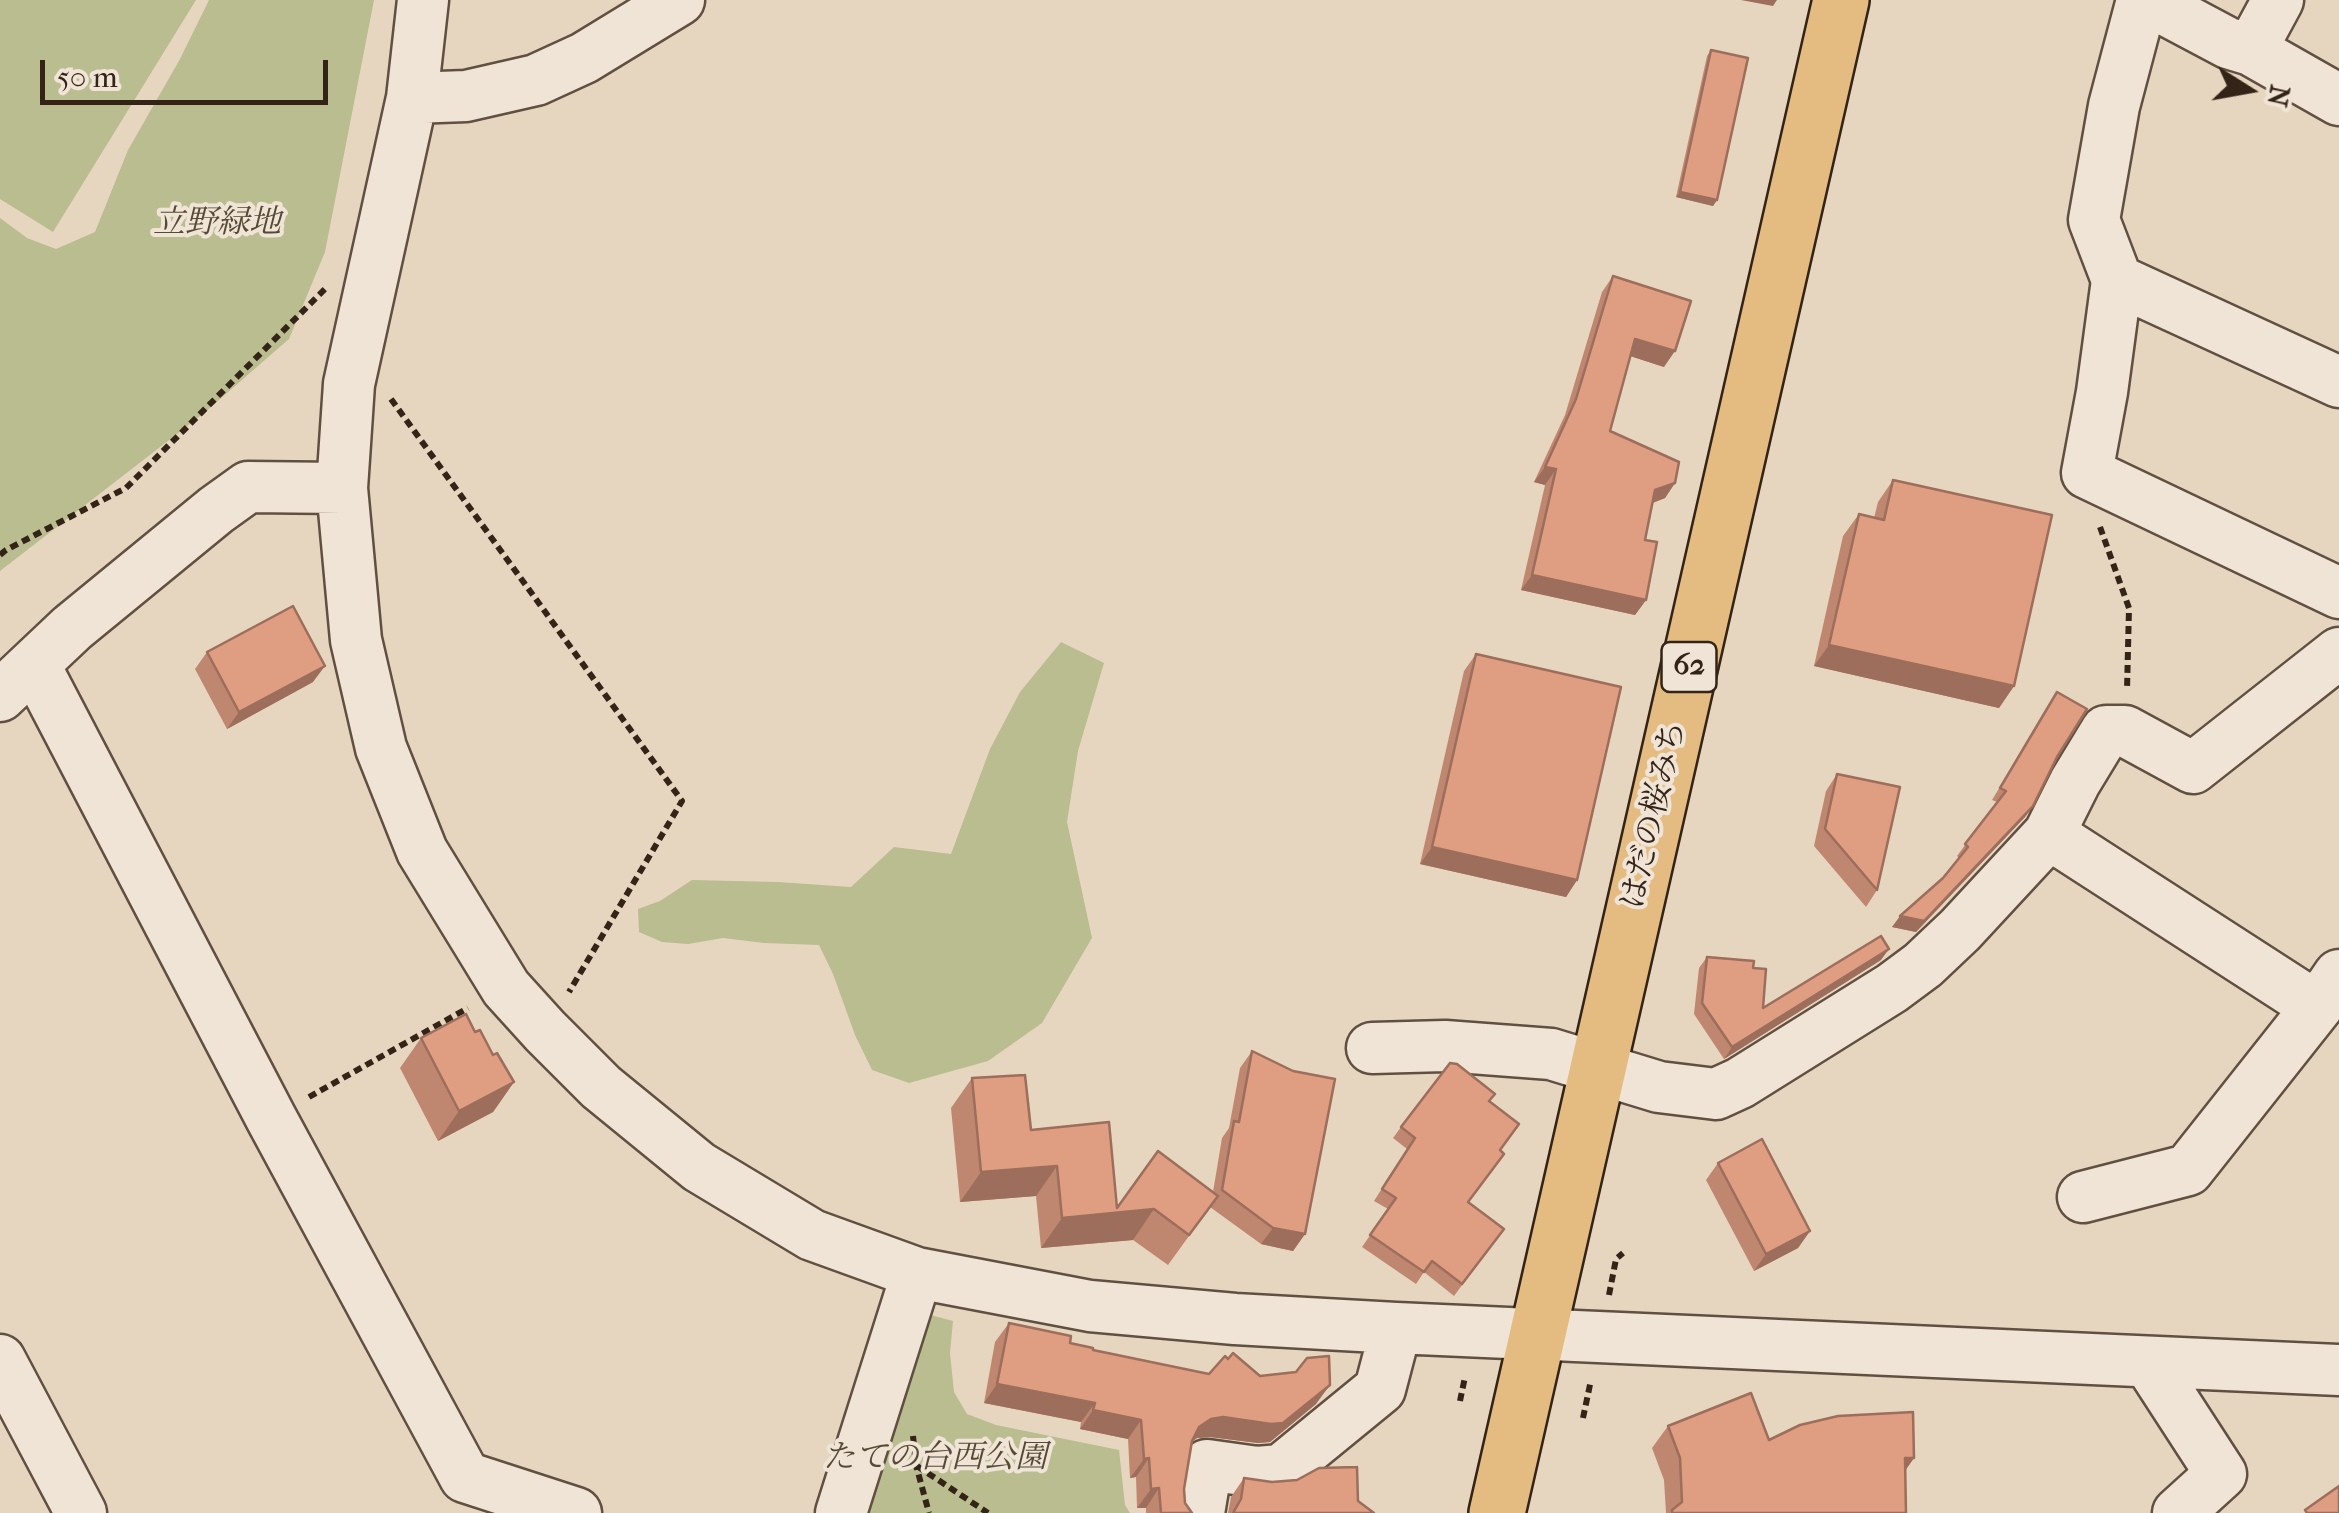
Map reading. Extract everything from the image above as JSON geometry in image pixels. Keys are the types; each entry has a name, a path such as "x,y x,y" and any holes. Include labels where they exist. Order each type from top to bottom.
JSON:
{"main road":[{"name":"はだの桜みち","path":"1497,1513 1841,0"}],"street":[{"path":"423,0 412,98 349,384 342,488 356,640 382,748 422,851 506,988 601,1087 699,1167 812,1236 916,1273 1090,1306 1396,1328 2339,1370"},
{"path":"412,98 466,96 536,80 584,58 679,0"},
{"path":"2339,100 2251,50 2228,43 2144,0 2114,106 2094,220 2117,280 2087,473 2339,593"},
{"path":"2251,50 2278,0"},
{"path":"2117,280 2339,382"},
{"path":"342,488 248,486 101,604 17,680 271,1118 460,1495 576,1513"},
{"path":"1372,1048 1445,1046 1551,1054 1660,1087 1716,1094 1740,1084 1892,988 1960,930 2049,834 2106,731 2125,731 2194,768 2334,667"},
{"path":"2049,834 2328,991 2188,1170 2084,1197"},
{"path":"840,1513 916,1273"},
{"path":"1199,1513 1207,1465 1258,1472 1281,1470 1380,1390 1396,1328"},
{"path":"0,1360 81,1513"},
{"path":"2149,1363 2221,1474 2178,1513"}],"path":[{"path":"0,555 126,488 336,278"},
{"path":"349,384 387,393 682,801 545,1031"},
{"path":"2098,522 2129,608 2125,731"},
{"path":"271,1118 478,1003"},
{"path":"1608,1296 1616,1259 1622,1253"},
{"path":"1460,1401 1464,1377"},
{"path":"1583,1418 1592,1378"},
{"path":"916,1465 988,1513"}],"green space":[{"path":"0,0 196,0 53,232 0,199"},
{"name":"立野緑地","path":"209,0 374,0 325,252 289,339 204,413 0,571 0,218 27,238 56,249 95,232 128,150"},
{"path":"1061,642 1104,663 1078,751 1067,822 1092,938 1042,1023 988,1061 909,1083 872,1070 819,945 723,938 688,944 662,942 639,932 638,909 660,901 692,880 851,887 894,847 951,854 990,749 1020,692"},
{"name":"たての台西公園","path":"927,1314 953,1321 950,1353 954,1392 967,1414 996,1425 1119,1450 1125,1505 1130,1513 860,1513"}],"building":[{"path":"1711,50 1748,58 1717,200 1680,192"},
{"path":"1613,276 1691,301 1675,351 1635,339 1610,431 1679,462 1675,483 1655,490 1645,540 1657,542 1646,600 1532,575 1556,469 1545,467 1576,399"},
{"path":"1893,480 2052,515 2014,686 1829,645 1859,514 1884,520"},
{"path":"293,606 325,666 239,712 207,652"},
{"path":"1476,654 1621,687 1577,880 1432,847"},
{"path":"2057,692 2087,709 2033,806 1924,921 1900,916 1943,878 1968,847 1965,844 2006,791 2000,788"},
{"path":"1837,774 1900,787 1877,890 1825,829"},
{"path":"1881,936 1889,949 1732,1047 1702,1003 1707,957 1754,961 1753,968 1766,969 1763,1008"},
{"path":"466,1014 475,1032 480,1030 514,1082 459,1111 421,1038"},
{"path":"1252,1051 1293,1071 1335,1079 1305,1234 1273,1228 1222,1190"},
{"path":"1450,1063 1457,1064 1495,1094 1489,1101 1519,1124 1500,1150 1504,1154 1468,1202 1504,1229 1462,1284 1432,1261 1424,1272 1370,1235 1396,1198 1382,1189 1415,1138 1401,1127"},
{"path":"1025,1075 1031,1130 1109,1122 1117,1208 1158,1151 1218,1196 1189,1235 1154,1209 1062,1218 1057,1166 981,1172 972,1078"},
{"path":"1762,1139 1810,1231 1766,1254 1718,1163"},
{"path":"1009,1323 1071,1336 1070,1343 1093,1350 1209,1374 1225,1356 1228,1359 1233,1353 1260,1376 1296,1372 1307,1358 1329,1356 1330,1385 1283,1423 1223,1417 1199,1427 1192,1441 1184,1489 1185,1503 1192,1513 1161,1513 1159,1488 1151,1489 1149,1458 1144,1459 1141,1420 1093,1410 1095,1403 997,1384"},
{"path":"1751,1393 1769,1440 1800,1425 1838,1416 1913,1412 1914,1458 1905,1458 1906,1513 1672,1513 1682,1502 1680,1458 1668,1426"},
{"path":"1357,1467 1358,1501 1374,1513 1233,1513 1241,1499 1244,1478 1297,1480 1319,1468"},
{"path":"2339,1486 2339,1513 2307,1513 2305,1510"}]}
